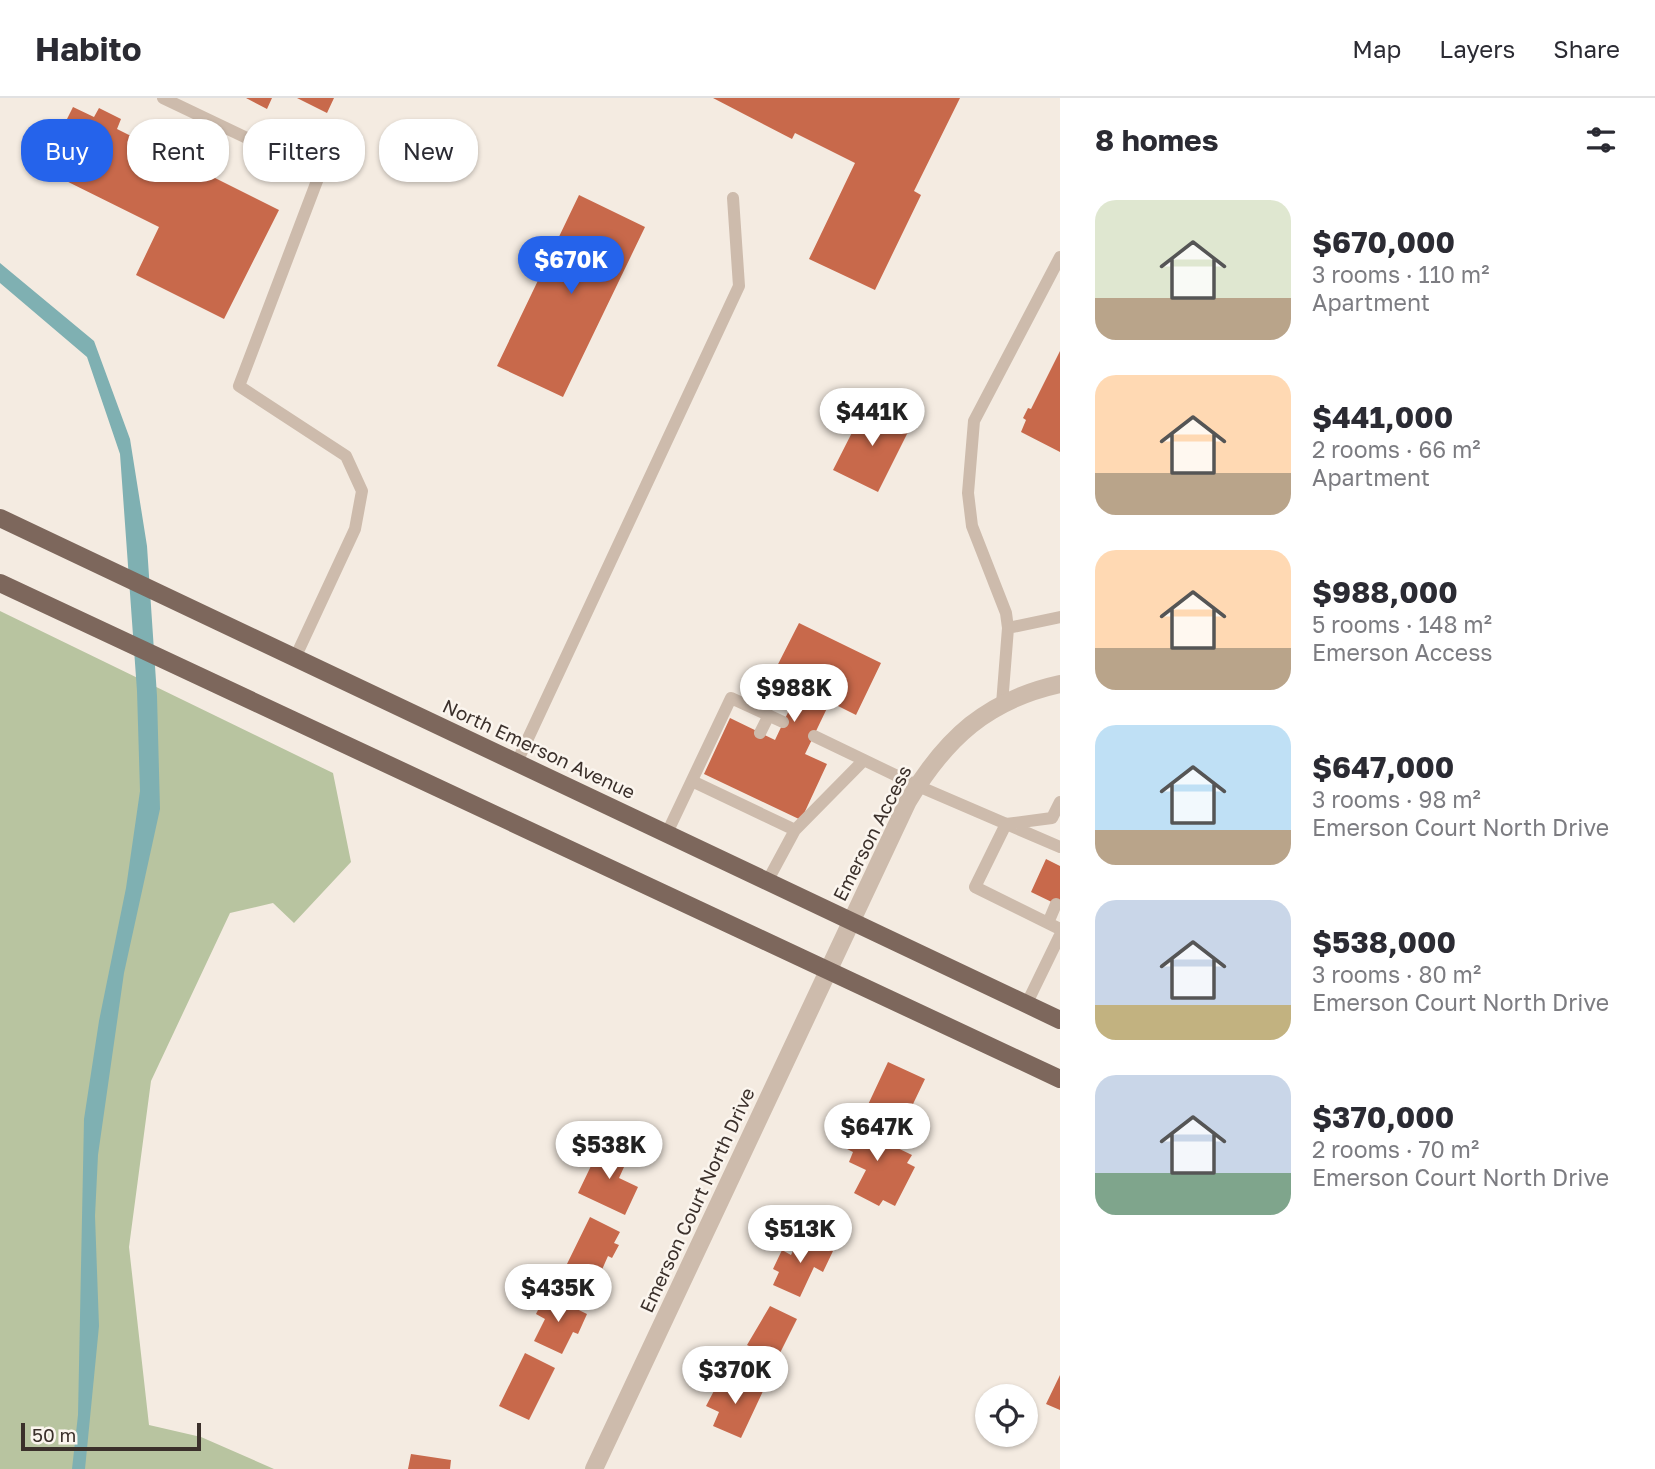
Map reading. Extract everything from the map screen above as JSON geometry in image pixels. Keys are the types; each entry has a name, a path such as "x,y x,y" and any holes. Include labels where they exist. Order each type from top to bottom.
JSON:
{"main road":[{"name":"North Emerson Avenue","path":"0,518 1060,1020"},
{"path":"0,583 1060,1079"}],"street":[{"name":"Emerson Access","path":"838,948 888,841 939,754 958,734 1002,704 1038,688 1060,684"},
{"name":"Emerson Court North Drive","path":"594,1469 838,948"}],"lane":[{"path":"163,98 320,173 239,386 346,456 362,491 355,529 295,658"},
{"path":"517,762 739,286 733,198"},
{"path":"1002,704 1009,628 1006,613 972,526 968,493 971,443 974,421 1060,257"},
{"path":"1009,628 1060,617"},
{"path":"667,833 732,698 783,722"},
{"path":"760,733 769,715"},
{"path":"814,736 918,786 1060,847"},
{"path":"768,880 795,830 864,760"},
{"path":"692,781 731,793 769,811 795,830"},
{"path":"1006,824 1052,818 1060,802"},
{"path":"1006,824 975,887 1060,929"},
{"path":"1048,923 1056,904"},
{"path":"1027,1003 1060,935"}],"green space":[{"path":"0,611 333,773 351,862 294,923 273,903 230,913 151,1081 129,1247 149,1425 201,1437 274,1469 0,1469"}],"water":[{"path":"0,263 94,341 130,439 147,546 157,696 160,809 124,973 98,1155 95,1216 99,1326 85,1469 72,1469 78,1415 84,1119 99,1021 126,888 140,791 137,691 120,454 87,357 0,283"}],"building":[{"path":"246,98 272,98 267,109"},
{"path":"297,98 334,98 327,113"},
{"path":"713,98 960,98 914,191 921,195 875,290 809,259 855,163 795,133 792,139"},
{"path":"73,107 94,117 99,108 121,119 117,129 127,134 127,182 223,182 279,210 224,319 136,275 159,227 68,182 113,182 113,119 67,119"},
{"path":"579,195 645,227 563,397 497,366"},
{"path":"1060,351 1060,452 1021,432 1026,420 1023,418 1028,408 1031,409"},
{"path":"867,403 911,426 878,492 833,470"},
{"path":"799,623 881,663 856,715 830,702 805,754 827,764 801,820 704,774 730,718 775,740 800,687 773,674"},
{"path":"1046,859 1060,866 1060,906 1031,892"},
{"path":"888,1062 925,1079 902,1127 866,1109"},
{"path":"851,1120 872,1124 887,1138 885,1142 912,1155 907,1163 915,1167 895,1206 883,1200 879,1206 854,1193 866,1170 849,1162 853,1152 839,1145"},
{"path":"602,1143 629,1156 619,1178 638,1187 625,1215 578,1193"},
{"path":"590,1217 620,1232 614,1243 619,1245 612,1258 608,1256 597,1281 566,1266"},
{"path":"800,1236 833,1251 823,1272 814,1267 800,1297 773,1285 779,1272 773,1269 782,1250 791,1255"},
{"path":"546,1294 587,1314 578,1334 573,1332 562,1354 534,1341 545,1319 536,1314"},
{"path":"770,1306 797,1319 773,1367 747,1354 751,1347 747,1345"},
{"path":"525,1353 555,1368 529,1420 499,1406"},
{"path":"1060,1375 1060,1410 1046,1404"},
{"path":"736,1376 764,1389 741,1438 713,1426 719,1412 706,1406 717,1385 729,1390"},
{"path":"411,1454 451,1460 450,1469 408,1469"}]}
